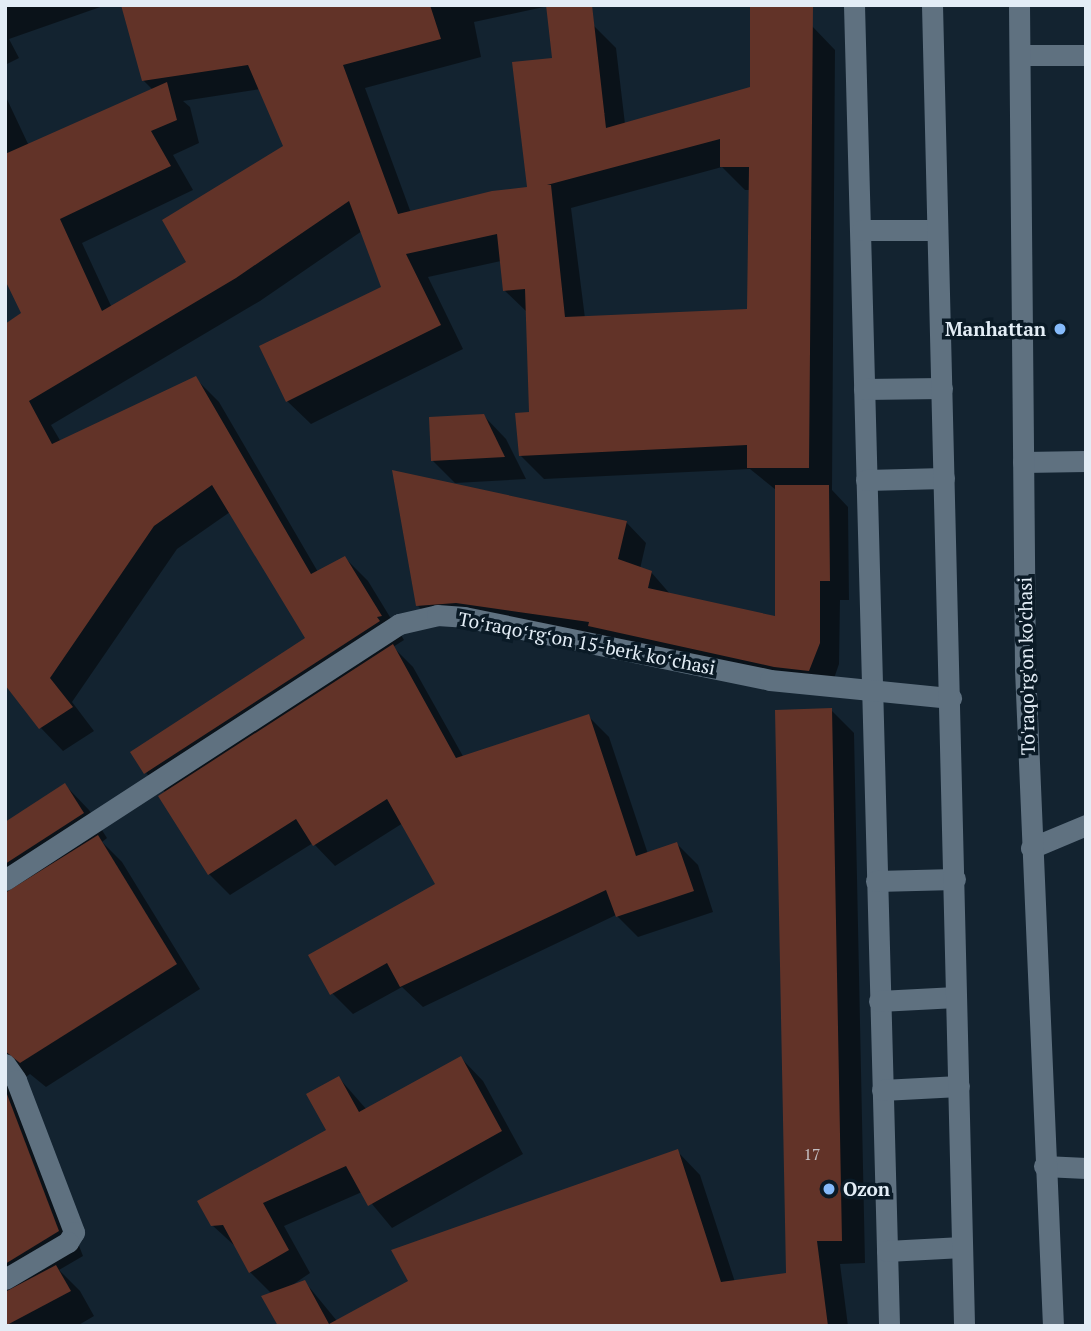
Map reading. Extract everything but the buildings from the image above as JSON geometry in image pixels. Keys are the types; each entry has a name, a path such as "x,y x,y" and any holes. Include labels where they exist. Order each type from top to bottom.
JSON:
{"main road":[{"path":"854,5 862,230 870,690 889,1326"},
{"path":"932,5 951,698 964,1326"},
{"name":"To'raqo'rg'on ko'chasi","path":"1019,5 1023,462 1031,848 1053,1326"},
{"path":"1020,55 1086,55"},
{"path":"862,230 937,230"},
{"path":"864,389 942,388"},
{"path":"1023,462 1086,461"},
{"path":"866,480 944,478"},
{"name":"Toʻraqoʻrgʻon 15-berk koʻchasi","path":"5,880 399,624 437,615 464,617 770,680 951,698"},
{"path":"1031,848 1086,825"},
{"path":"876,881 955,879"},
{"path":"879,1001 956,997"},
{"path":"5,1064 16,1080 74,1232 68,1242 5,1279"},
{"path":"882,1090 959,1086"},
{"path":"1044,1166 1086,1168"},
{"path":"887,1251 962,1247"}],"place":[{"name":"Manhattan","path":"1060,329"},
{"name":"Ozon","path":"829,1189"}]}
